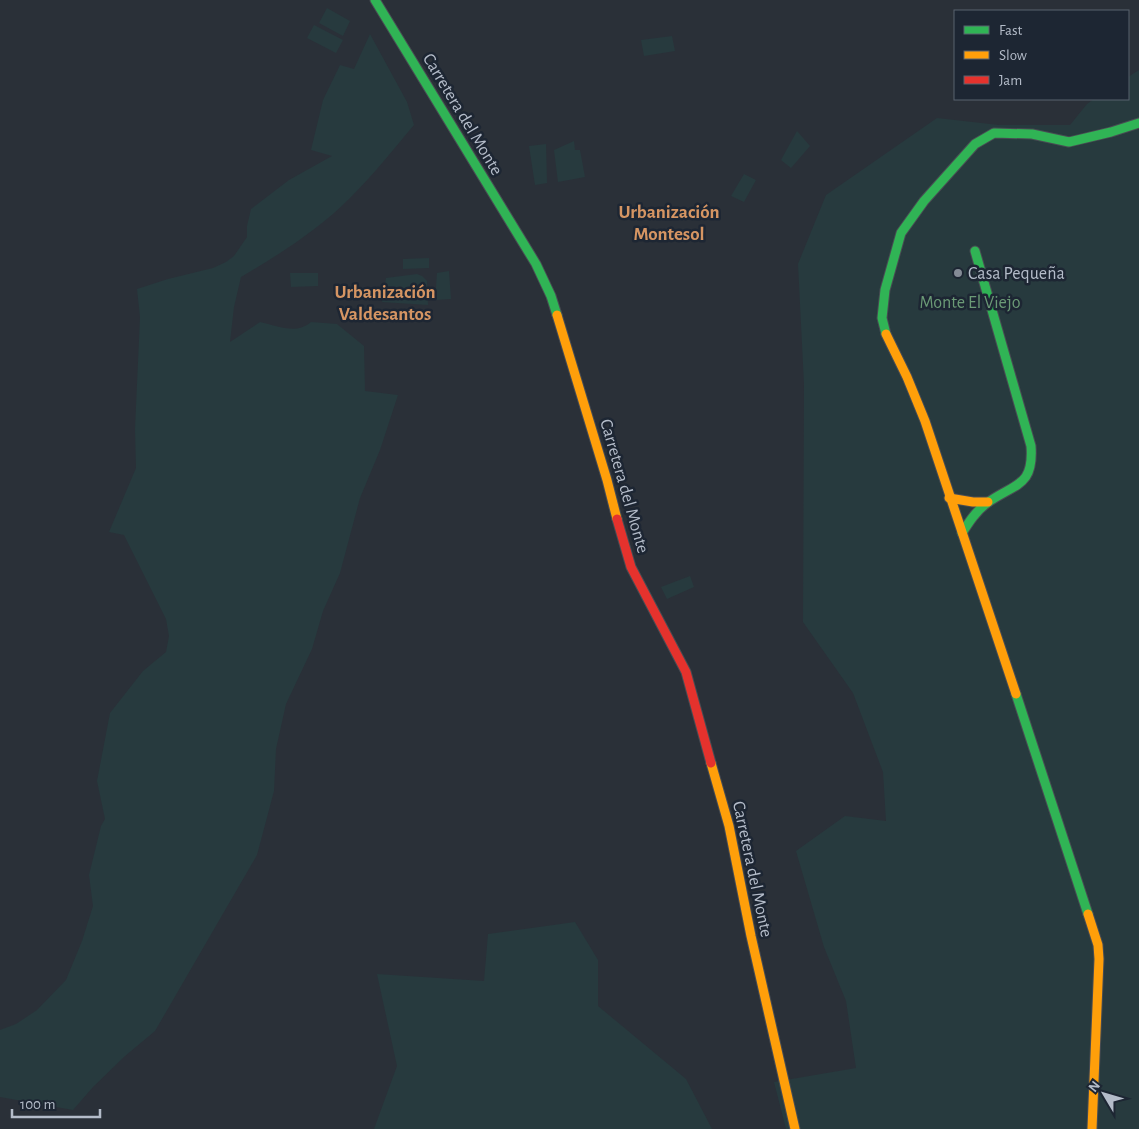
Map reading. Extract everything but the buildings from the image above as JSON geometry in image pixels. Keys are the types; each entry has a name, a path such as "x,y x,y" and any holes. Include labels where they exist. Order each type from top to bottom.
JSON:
{"street":[{"name":"Carretera del Monte","path":"375,0 536,264 551,296 631,567 686,672 729,826 755,955 795,1129"},
{"path":"1092,1129 1098,945 925,422 907,377 885,333 882,318 885,290 901,233 924,201 975,144 994,133 1032,134 1069,142 1139,123"},
{"path":"962,533 975,514 988,502 1015,487 1024,479 1030,472 1032,455 1020,404 975,251"},
{"path":"949,498 973,502 988,502"}],"green space":[{"path":"327,8 350,21 343,36 319,23"},
{"path":"314,25 343,40 336,53 307,38"},
{"path":"370,34 407,102 414,125 367,180 338,210 298,241 241,277 234,307 230,342 260,322 293,329 305,326 311,322 337,324 364,346 365,391 398,395 380,450 360,498 340,573 323,611 312,649 286,704 276,749 274,791 257,855 155,1031 125,1056 93,1087 73,1110 0,1097 0,1030 16,1024 37,1010 66,980 82,941 93,906 89,875 101,826 105,819 97,781 110,713 143,671 166,652 169,636 166,619 124,535 109,532 136,468 135,429 140,317 137,289 213,268 226,262 234,256 247,237 247,226 251,209 289,180 332,156 311,150 323,100 340,65 354,69"},
{"path":"672,36 675,51 644,56 641,40"},
{"name":"Monte El Viejo","path":"1139,70 1139,1129 786,1129 774,1082 856,1068 846,1001 824,947 796,851 845,816 886,821 883,772 853,693 803,622 804,384 798,264 826,195 937,118 999,125 1070,125 1093,100 1129,100 1129,76"},
{"path":"797,131 810,146 791,168 781,160"},
{"path":"574,141 575,150 580,150 585,177 558,182 554,150"},
{"path":"546,144 547,183 535,185 529,146"},
{"path":"744,174 756,180 744,202 731,196"},
{"path":"429,258 429,268 403,269 403,259"},
{"path":"449,271 451,299 435,300 437,273"},
{"path":"290,273 318,273 318,286 291,287"},
{"path":"417,274 427,281 428,305 382,302 386,278"},
{"path":"690,576 694,587 667,599 661,587"},
{"path":"575,922 598,960 598,1006 686,1079 712,1129 374,1129 397,1066 377,974 484,981 488,934"}],"traffic: fast":[{"path":"375,0 536,264 551,296 557,315"},
{"path":"886,334 882,318 885,290 901,233 924,201 975,144 994,133 1032,134 1069,142 1139,123"},
{"path":"962,533 983,506 1014,487 1026,477 1031,459 1031,446 975,251"},
{"path":"1016,694 1088,914"}],"traffic: slow":[{"path":"557,315 617,519"},
{"path":"886,334 907,377 925,421 1016,694"},
{"path":"949,498 973,502 988,502"},
{"path":"711,763 729,826 751,936 795,1129"},
{"path":"1088,914 1098,945 1099,959 1092,1129"}],"traffic: jam":[{"path":"617,519 631,567 686,672 711,763"}],"place":[{"name":"Casa Pequeña","path":"958,273"}],"district":[{"name":"Urbanización Montesol","path":"669,222"},
{"name":"Urbanización Valdesantos","path":"385,302"}]}
